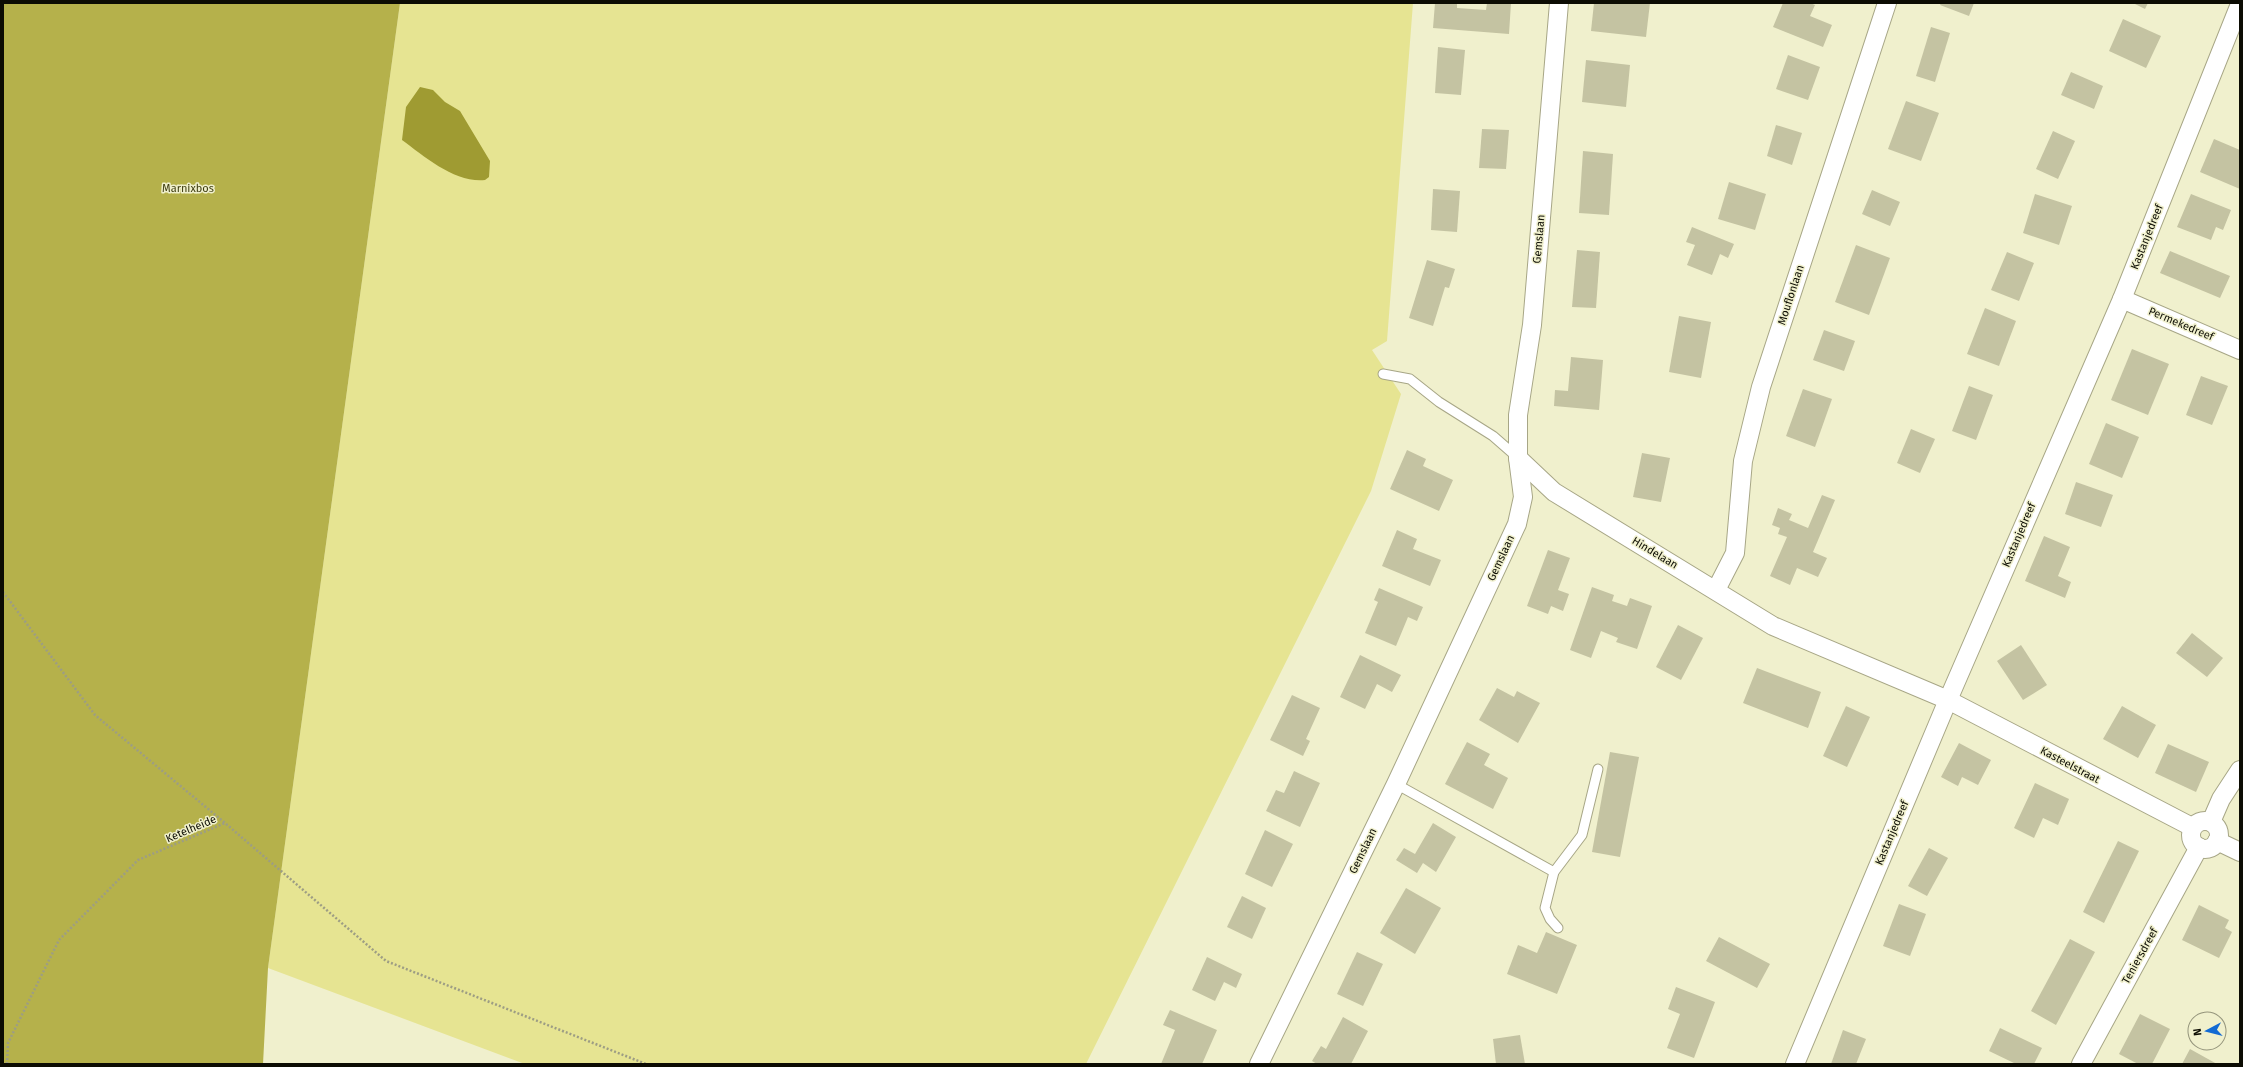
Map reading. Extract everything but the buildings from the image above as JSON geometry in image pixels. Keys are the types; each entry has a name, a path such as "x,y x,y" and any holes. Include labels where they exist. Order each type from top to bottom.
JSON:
{"street":[{"name":"Gemslaan","path":"1259,1064 1396,784 1517,524 1523,497 1518,458 1518,415 1532,325 1558,3"},
{"name":"Mouflonlaan","path":"1716,590 1735,553 1743,461 1761,387 1887,3"},
{"name":"Kastanjedreef","path":"1795,1064 1948,700 2122,299 2240,4"},
{"name":"Permekedreef","path":"2122,299 2240,350"},
{"name":"Hindelaan","path":"1518,458 1554,492 1773,626 1948,700"},
{"name":"Kasteelstraat","path":"1948,700 2192,827"},
{"path":"2210,822 2240,770"},
{"path":"2201,821 2210,822 2218,830 2217,841 2209,848 2199,847 2191,839 2192,827 2201,821"},
{"path":"2217,841 2240,852"},
{"name":"Teniersdreef","path":"2081,1064 2199,847"}],"lane":[{"name":"Hindelaan","path":"1383,374 1410,379 1439,402 1493,436 1518,458"},
{"path":"1558,928 1550,919 1545,908 1554,872 1582,835 1598,769"},
{"path":"1396,784 1554,872"}],"path":[{"name":"Ketelheide","path":"3,592 95,715 225,823 138,860 59,940 8,1043 7,1064"},
{"path":"225,823 386,961 646,1064"}],"shaded area":[{"path":"400,3 1413,3 1387,341 1372,350 1401,394 1371,491 1086,1064 525,1064 268,968"},
{"path":"420,87 433,90 445,102 460,111 490,161 489,177 485,180 474,180 463,177 441,168 402,140 406,107"}],"green space":[{"name":"Marnixbos","path":"3,3 400,3 268,968 263,1064 3,1064"}]}
